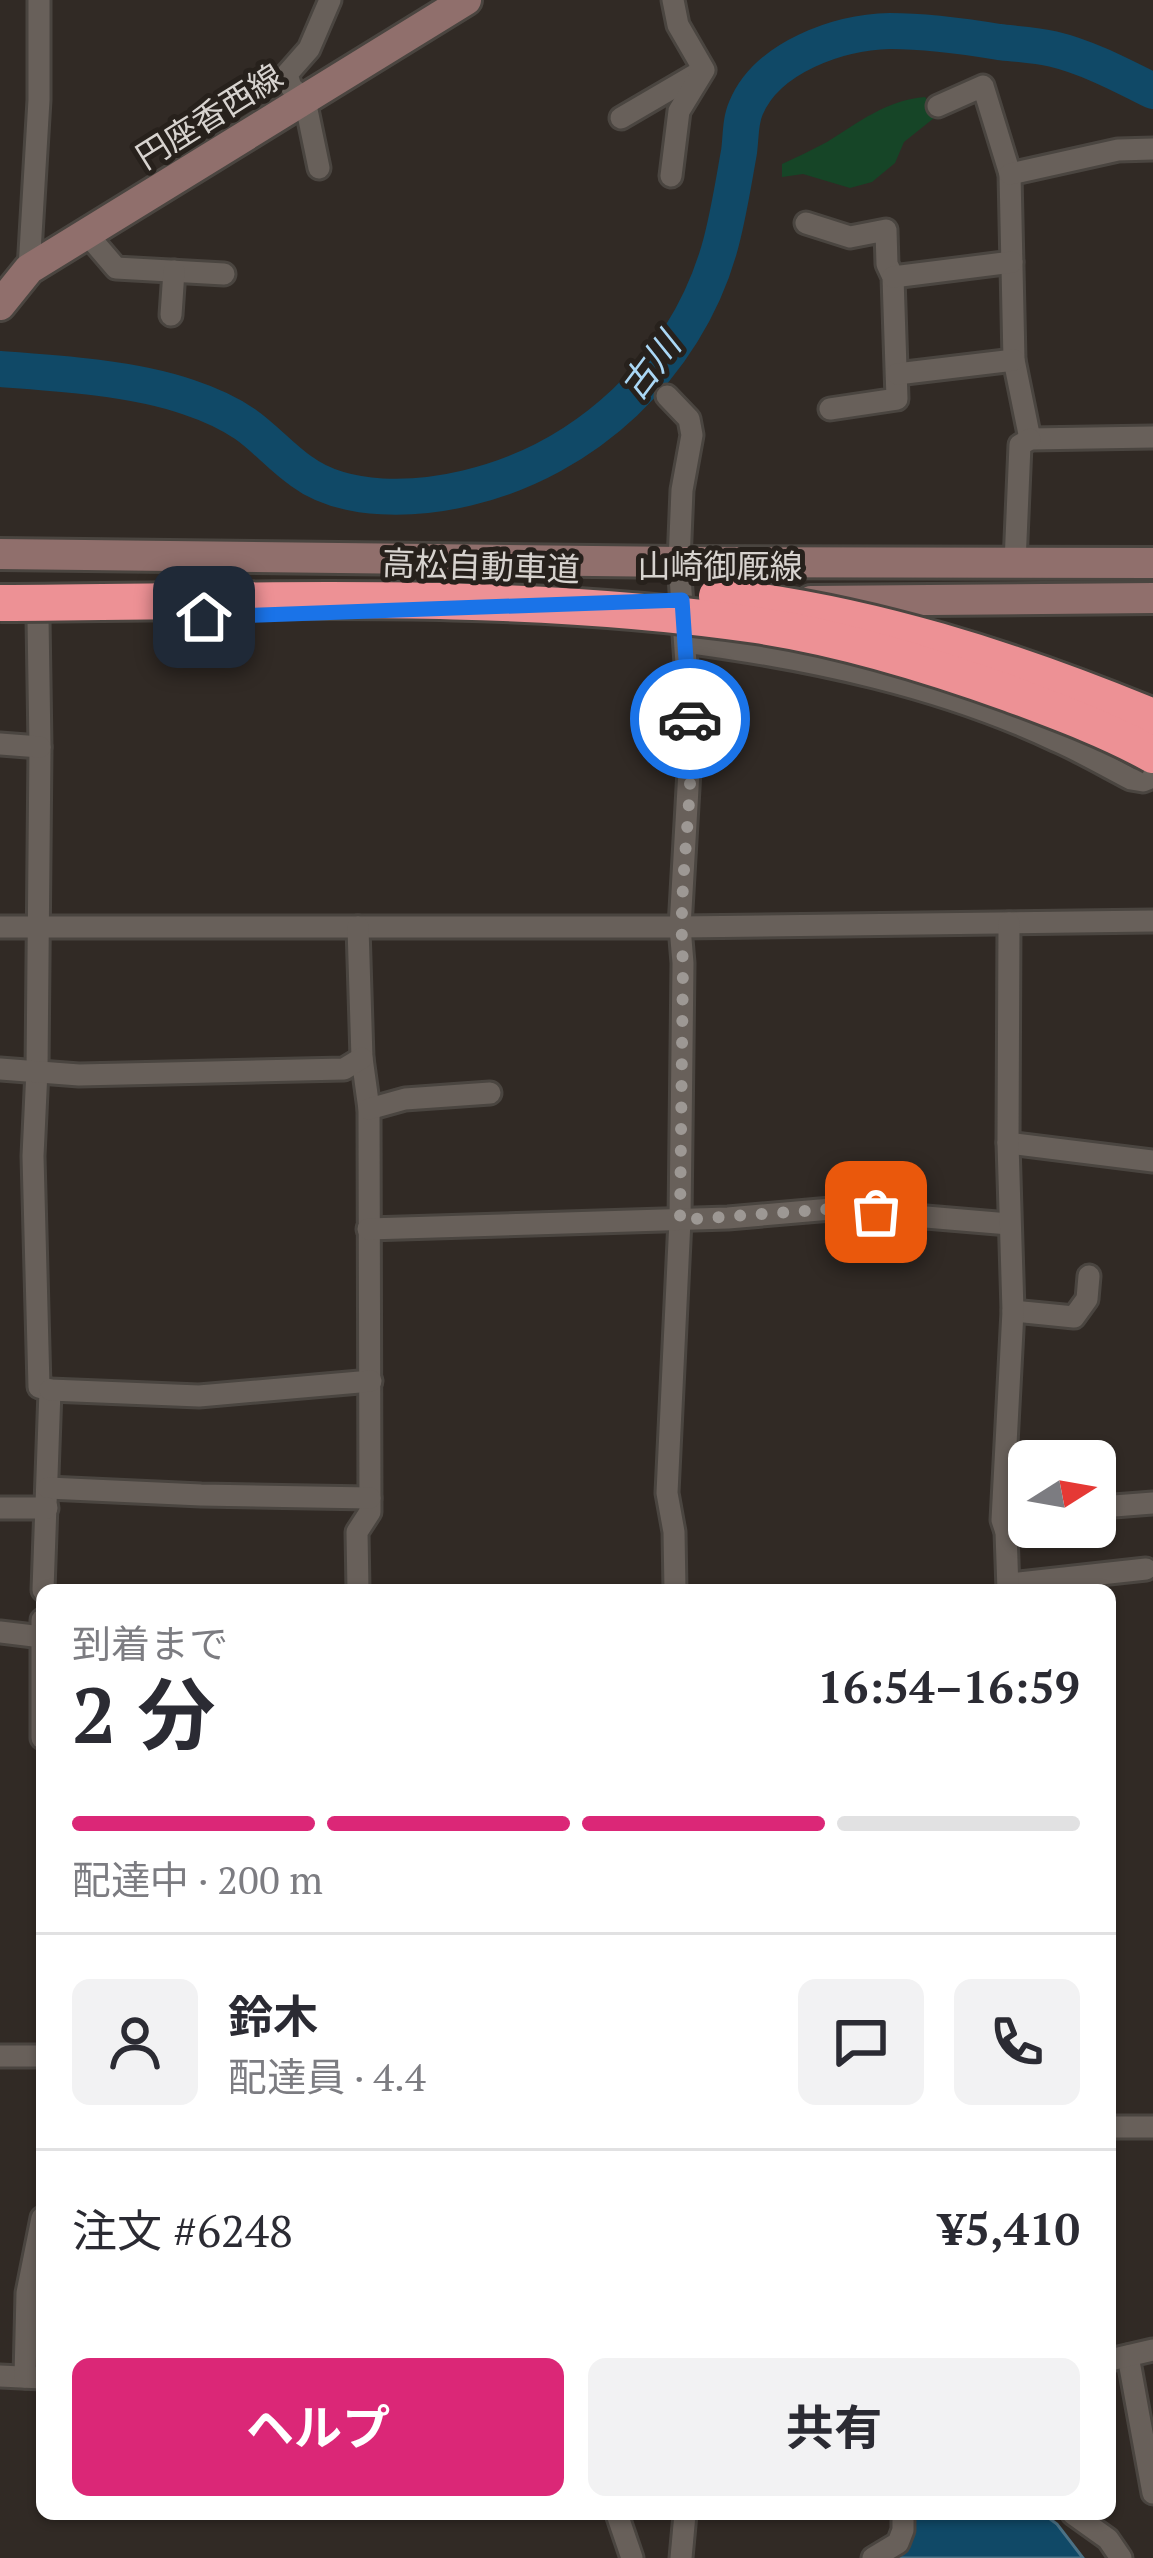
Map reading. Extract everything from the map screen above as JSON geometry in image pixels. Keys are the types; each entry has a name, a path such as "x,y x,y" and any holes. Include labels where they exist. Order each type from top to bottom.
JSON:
{"highway":[{"name":"高松自動車道","path":"0,578 530,580 773,602 934,638 1061,679 1153,716"},
{"name":"高松自動車道","path":"0,603 527,603 759,626 936,667 1038,704 1153,755"}],"main road":[{"name":"円座香西線","path":"0,305 29,269 466,0"},
{"name":"山崎御厩線","path":"0,554 1153,563"},
{"name":"山崎御厩線","path":"0,618 245,616 682,600 1153,598"}],"street":[{"path":"29,269 39,100 39,0"},
{"path":"320,168 305,100 291,87 287,74 309,49 330,0"},
{"path":"673,0 678,25 704,70"},
{"path":"621,118 704,70"},
{"path":"671,176 679,111 704,70"},
{"path":"938,106 983,86 1010,174 1014,360 1030,439"},
{"path":"1010,174 1118,150 1153,149"},
{"path":"806,223 850,236 886,230 887,264 893,277 896,399 830,409"},
{"path":"87,234 116,268 224,274"},
{"path":"893,277 1012,262"},
{"path":"171,315 174,271"},
{"path":"897,374 1014,360"},
{"path":"667,395 689,419 692,435 682,490 679,562 691,759 680,927 680,1220 667,1493 674,1532 674,1584"},
{"path":"1015,562 1021,446 1030,439 1153,437"},
{"path":"38,618 33,1156 39,1387 200,1396 371,1382"},
{"path":"685,642 855,672 1006,720 1057,740 1131,779 1143,781 1153,776"},
{"path":"0,744 40,747"},
{"path":"0,927 1153,921"},
{"path":"1008,1584 1006,1532 1001,1520 1013,1311 1009,923"},
{"path":"358,927 362,1058 369,1109 371,1382 370,1512 357,1532 358,1584"},
{"path":"0,1069 79,1075 344,1069 362,1058"},
{"path":"369,1109 405,1099 490,1094"},
{"path":"1008,1143 1153,1161"},
{"path":"368,1229 680,1220 831,1209 1010,1224"},
{"path":"1013,1311 1074,1317 1087,1299 1089,1276"},
{"path":"44,1584 50,1390"},
{"path":"0,1508 48,1498 370,1498"},
{"path":"1116,1506 1153,1503"},
{"path":"1031,1584 1146,1569"},
{"path":"0,1633 36,1636"},
{"path":"0,2056 36,2056"},
{"path":"1116,2126 1153,2127"},
{"path":"0,2376 33,2378 27,2293 36,2248"},
{"path":"1153,2350 1119,2358 1144,2400 1153,2493"},
{"path":"619,2520 632,2558"},
{"path":"681,2558 685,2520"},
{"path":"873,2558 898,2543 903,2520"},
{"path":"1081,2520 1108,2539 1121,2558"}],"green space":[{"path":"925,97 939,114 904,142 895,163 872,182 850,188 803,174 782,177 782,164 886,107"}],"water":[{"path":"907,2520 1051,2520 1083,2558 886,2558"}],"waterway":[{"name":"古川","path":"0,369 120,381 195,399 239,420 301,471 338,489 404,497 467,488 511,475 552,455 590,431 656,369 682,333 719,250 746,108 756,90 787,61 849,36 931,33 1053,49 1153,91"}],"way so far":[{"path":"690,719 680,927 680,1220 831,1209 876,1212"}],"route":[{"path":"204,617 682,600 690,719"}]}
